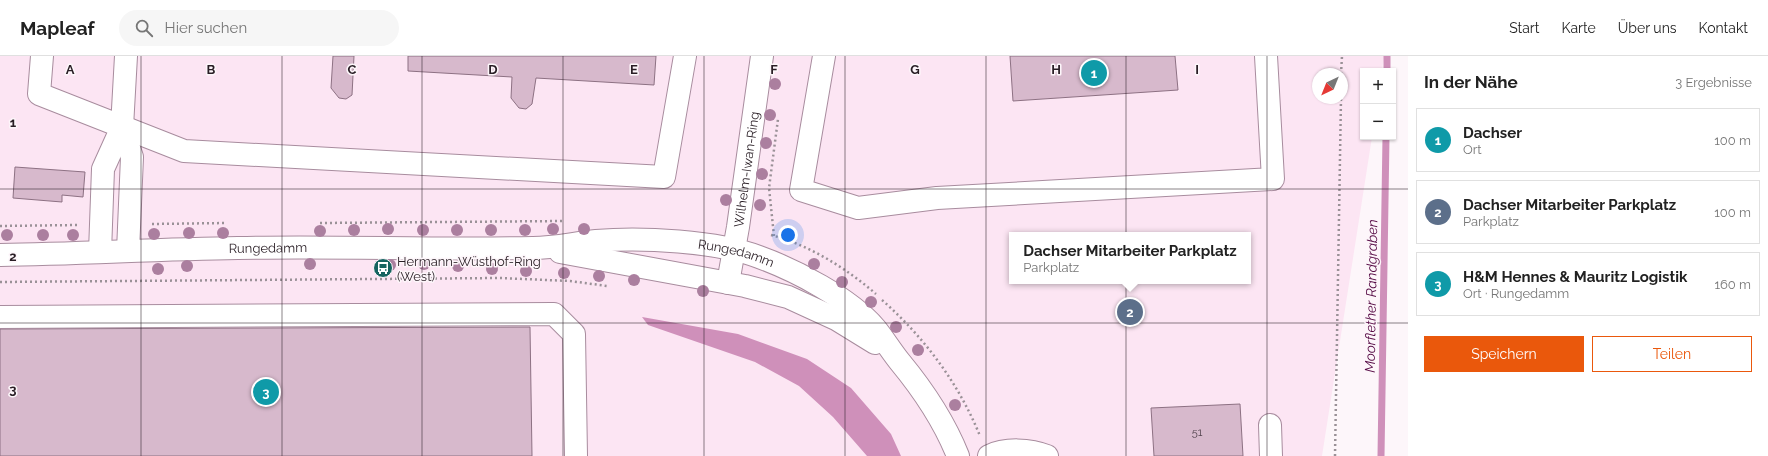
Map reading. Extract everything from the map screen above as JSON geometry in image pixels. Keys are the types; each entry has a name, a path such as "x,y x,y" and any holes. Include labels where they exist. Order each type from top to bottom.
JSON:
{"street":[{"path":"42,56 39,94 122,128 184,151 664,177 685,56"},
{"path":"100,252 103,169 122,128 126,56"},
{"name":"Wilhelm-Iwan-Ring","path":"728,283 762,56"},
{"path":"824,56 801,190 858,208 937,198 1272,179 1266,56"},
{"path":"122,128 132,157 128,251"},
{"name":"Rungedamm","path":"0,255 246,248 537,248 598,240 682,242 734,250 756,256 786,268 817,284 845,302 874,326 929,400 958,456"},
{"name":"Rungedamm","path":"537,248 728,283 788,297 836,318 866,336 899,361"},
{"path":"0,317 554,314 574,334 576,456"},
{"path":"1270,425 1272,456"},
{"path":"989,456 996,452 1012,450 1040,453 1047,456"}],"path":[{"path":"1341,68 1342,56"},
{"path":"1334,456 1341,104"},
{"path":"774,236 769,188 778,119"},
{"path":"0,282 500,278 570,281 615,287"}],"shaded area":[{"path":"0,56 1384,56 1382,68 1360,68 1360,140 1372,140 1322,456 0,456"},
{"path":"642,317 738,334 807,359 851,388 891,434 901,456 867,456 833,417 799,386 755,362 648,325"}],"building":[{"path":"333,56 354,56 352,95 346,99 339,98 331,88"},
{"path":"408,56 656,56 654,85 536,78 532,104 526,109 519,108 511,98 512,77 408,71"},
{"path":"1010,56 1175,56 1178,90 1013,101"},
{"path":"15,167 85,172 83,197 62,195 62,202 13,198"},
{"path":"530,327 532,456 0,456 0,329"},
{"path":"1240,404 1243,456 1154,456 1151,408"}],"waterway":[{"name":"Moorflether Randgraben","path":"1387,56 1387,68"},
{"name":"Moorflether Randgraben","path":"1381,456 1386,140"}],"place":[{"name":"Dachser","path":"1094,73"},
{"name":"Hermann-Wüsthof-Ring (West)","path":"383,268"},
{"name":"Dachser Mitarbeiter Parkplatz","path":"1130,312"},
{"name":"H&M Hennes & Mauritz Logistik","path":"266,392"}]}
